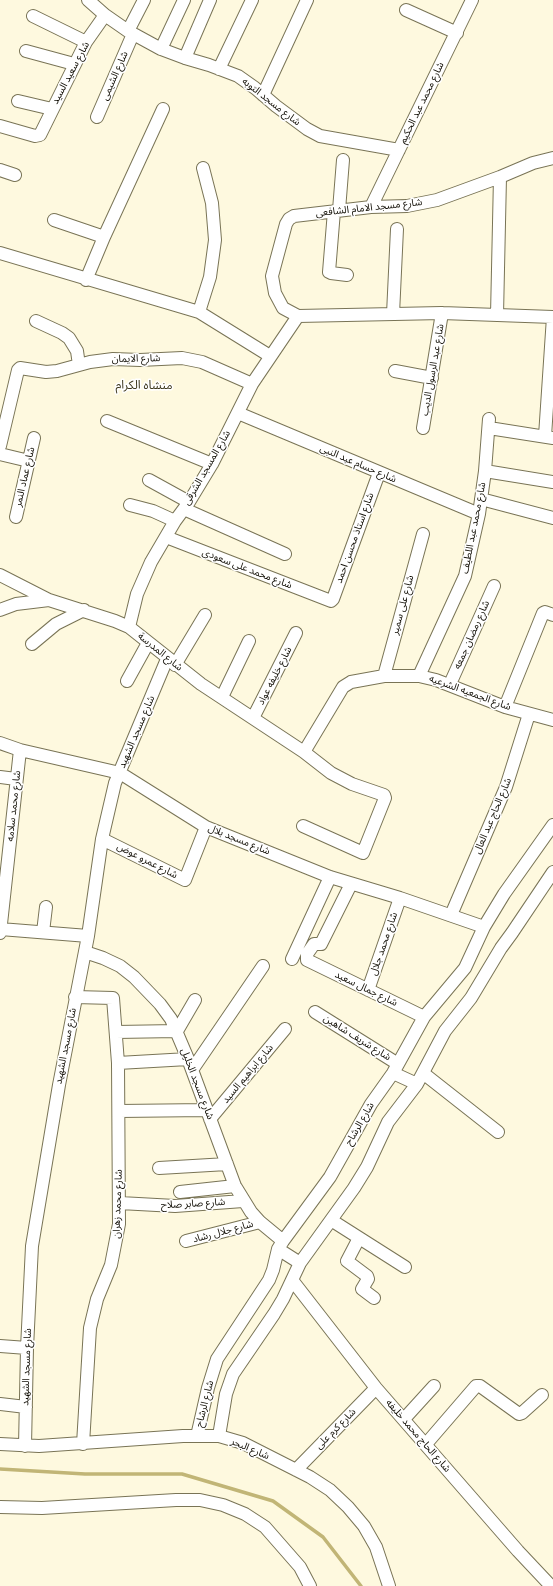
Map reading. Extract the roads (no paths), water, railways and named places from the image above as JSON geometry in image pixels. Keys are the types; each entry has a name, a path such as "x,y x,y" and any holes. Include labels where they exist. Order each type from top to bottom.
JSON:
{"street":[{"name":"شارع مسجد التوبه","path":"88,0 105,15 130,33 161,49 238,76 307,130 320,136 399,150"},
{"name":"شارع الشيمى","path":"97,117 144,0"},
{"path":"161,49 184,0"},
{"path":"184,58 210,0"},
{"path":"219,69 252,0"},
{"path":"263,95 307,0"},
{"name":"شارع محمد عبد الحكيم","path":"372,207 457,33 468,1"},
{"path":"406,10 457,33"},
{"name":"شارع سعيد السيد","path":"0,126 35,136 41,134 74,64 86,42 105,15"},
{"path":"33,16 86,42"},
{"path":"26,51 74,64"},
{"path":"18,101 52,109"},
{"path":"86,280 162,109"},
{"name":"شارع مسجد الامام الشافعى","path":"298,316 283,308 275,293 272,276 286,224 289,219 294,216 372,207 407,206 437,200 533,163 553,158"},
{"path":"343,160 329,272 347,275"},
{"path":"199,312 210,277 215,240 212,203 203,168"},
{"path":"0,170 15,175"},
{"path":"497,315 500,177"},
{"path":"54,220 104,237"},
{"path":"393,314 396,229"},
{"path":"0,253 86,280 199,312 270,356"},
{"path":"298,316 442,313 553,318 549,437"},
{"name":"شارع عبد الرسول الديب","path":"423,428 442,313"},
{"name":"شارع المسجد الشرقى","path":"129,626 137,594 151,562 175,521 212,464 252,384 298,316"},
{"path":"36,321 68,338 77,352 79,365"},
{"name":"شارع الايمان","path":"0,446 18,370 24,367 46,372 113,359 140,360 182,358 202,362 252,384"},
{"path":"395,370 432,378"},
{"name":"شارع حسام عبد النبى","path":"238,412 379,473 479,514"},
{"path":"106,421 212,464"},
{"name":"شارع محمد عبد اللطيف","path":"419,676 465,576 479,514 485,471 489,423 549,437"},
{"name":"شارع عماد النمر","path":"16,516 34,438"},
{"path":"0,454 29,461"},
{"path":"485,471 553,482"},
{"name":"شارع استاذ محسن احمد","path":"329,601 333,599 379,473"},
{"path":"149,480 186,505 285,554"},
{"path":"481,499 553,518"},
{"path":"130,505 153,511 175,521"},
{"name":"شارع على سمير","path":"384,676 423,534"},
{"name":"شارع محمد على سعودى","path":"166,537 329,601"},
{"path":"0,575 49,600"},
{"name":"شارع رمضان جمعه","path":"450,684 494,586"},
{"name":"شارع المدرسة","path":"0,610 16,604 49,600 84,610 129,626 171,662 201,684 304,752 331,773 352,784 384,795 386,799 363,853 303,826"},
{"path":"32,644 56,624 84,610"},
{"path":"505,707 543,613 553,614"},
{"name":"شارع مسجد الشهيد","path":"25,1446 27,1348 32,1240 75,997 88,936 102,838 113,791 120,773 171,662 205,615"},
{"name":"شارع خليفه عواد","path":"253,718 296,634"},
{"path":"222,697 249,641"},
{"path":"127,681 148,642"},
{"name":"شارع الجمعيه الشرعيه","path":"304,752 343,687 351,682 384,676 419,676 450,684 505,707 553,720"},
{"name":"شارع الحاج عبد العال","path":"451,915 506,787 529,714"},
{"name":"شارع مسجد بلال","path":"0,744 120,773 206,827 330,877 400,898 484,927"},
{"name":"شارع محمد سلامه","path":"0,933 20,750"},
{"path":"0,777 16,779"},
{"name":"شارع الرشاح","path":"219,1436 217,1359 269,1280 281,1247 323,1187 371,1104 397,1071 424,1017 465,968 484,927 517,875 553,825"},
{"name":"شارع عمرو عوض","path":"102,838 184,880 206,827"},
{"name":"شارع الرشاح","path":"197,1436 217,1391 233,1374 274,1314 292,1280 297,1261 331,1220 350,1193 367,1167 388,1122 423,1073 445,1031 471,998 491,964 553,872"},
{"path":"292,959 330,877"},
{"name":"شارع جمال سعيد","path":"351,884 321,944 314,944 306,958 309,961 424,1017"},
{"name":"شارع محمد جلال","path":"368,990 400,898"},
{"path":"43,932 46,907"},
{"path":"0,929 88,936"},
{"name":"شارع مسجد الخليل","path":"85,952 109,960 120,966 134,977 160,1004 171,1019 190,1064 235,1186 243,1201 260,1222 281,1247 297,1261"},
{"path":"118,1063 190,1064 263,966"},
{"name":"شارع محمد زهران","path":"75,997 113,998 118,1063 119,1111 119,1224 111,1265 93,1313 90,1328 83,1444"},
{"path":"116,1032 177,1031 195,1000"},
{"name":"شارع شريف شاهين","path":"315,1012 415,1083"},
{"name":"شارع ابراهيم السيد","path":"209,1115 285,1029"},
{"path":"423,1073 498,1132"},
{"path":"119,1111 209,1115"},
{"path":"159,1168 227,1164"},
{"path":"180,1192 235,1186"},
{"name":"شارع صابر صلاح","path":"120,1203 176,1206 243,1201"},
{"path":"331,1220 405,1267"},
{"name":"شارع جلال رشاد","path":"186,1241 260,1222"},
{"path":"359,1238 347,1261 367,1276 368,1279 362,1289 374,1298"},
{"name":"شارع الحاج محمد خليفه","path":"292,1280 376,1388 518,1551 551,1586"},
{"path":"0,1346 27,1348"},
{"path":"404,1419 434,1386"},
{"path":"426,1444 476,1386 480,1386 519,1414 542,1395"},
{"name":"شارع كرم على","path":"296,1470 376,1388"},
{"path":"0,1404 26,1407"},
{"name":"شارع البحر","path":"0,1444 25,1446 83,1444 197,1436 219,1436 243,1444 296,1470 330,1490 348,1507 364,1526 376,1547 389,1586"},
{"path":"0,1507 42,1508 176,1500 200,1500 223,1505 245,1514 265,1528 300,1567 310,1586"}],"waterway":[{"path":"0,1469 85,1474 182,1474 273,1501 323,1537 361,1586"}],"district":[{"name":"منشاه الكرام","path":"144,386"}]}
